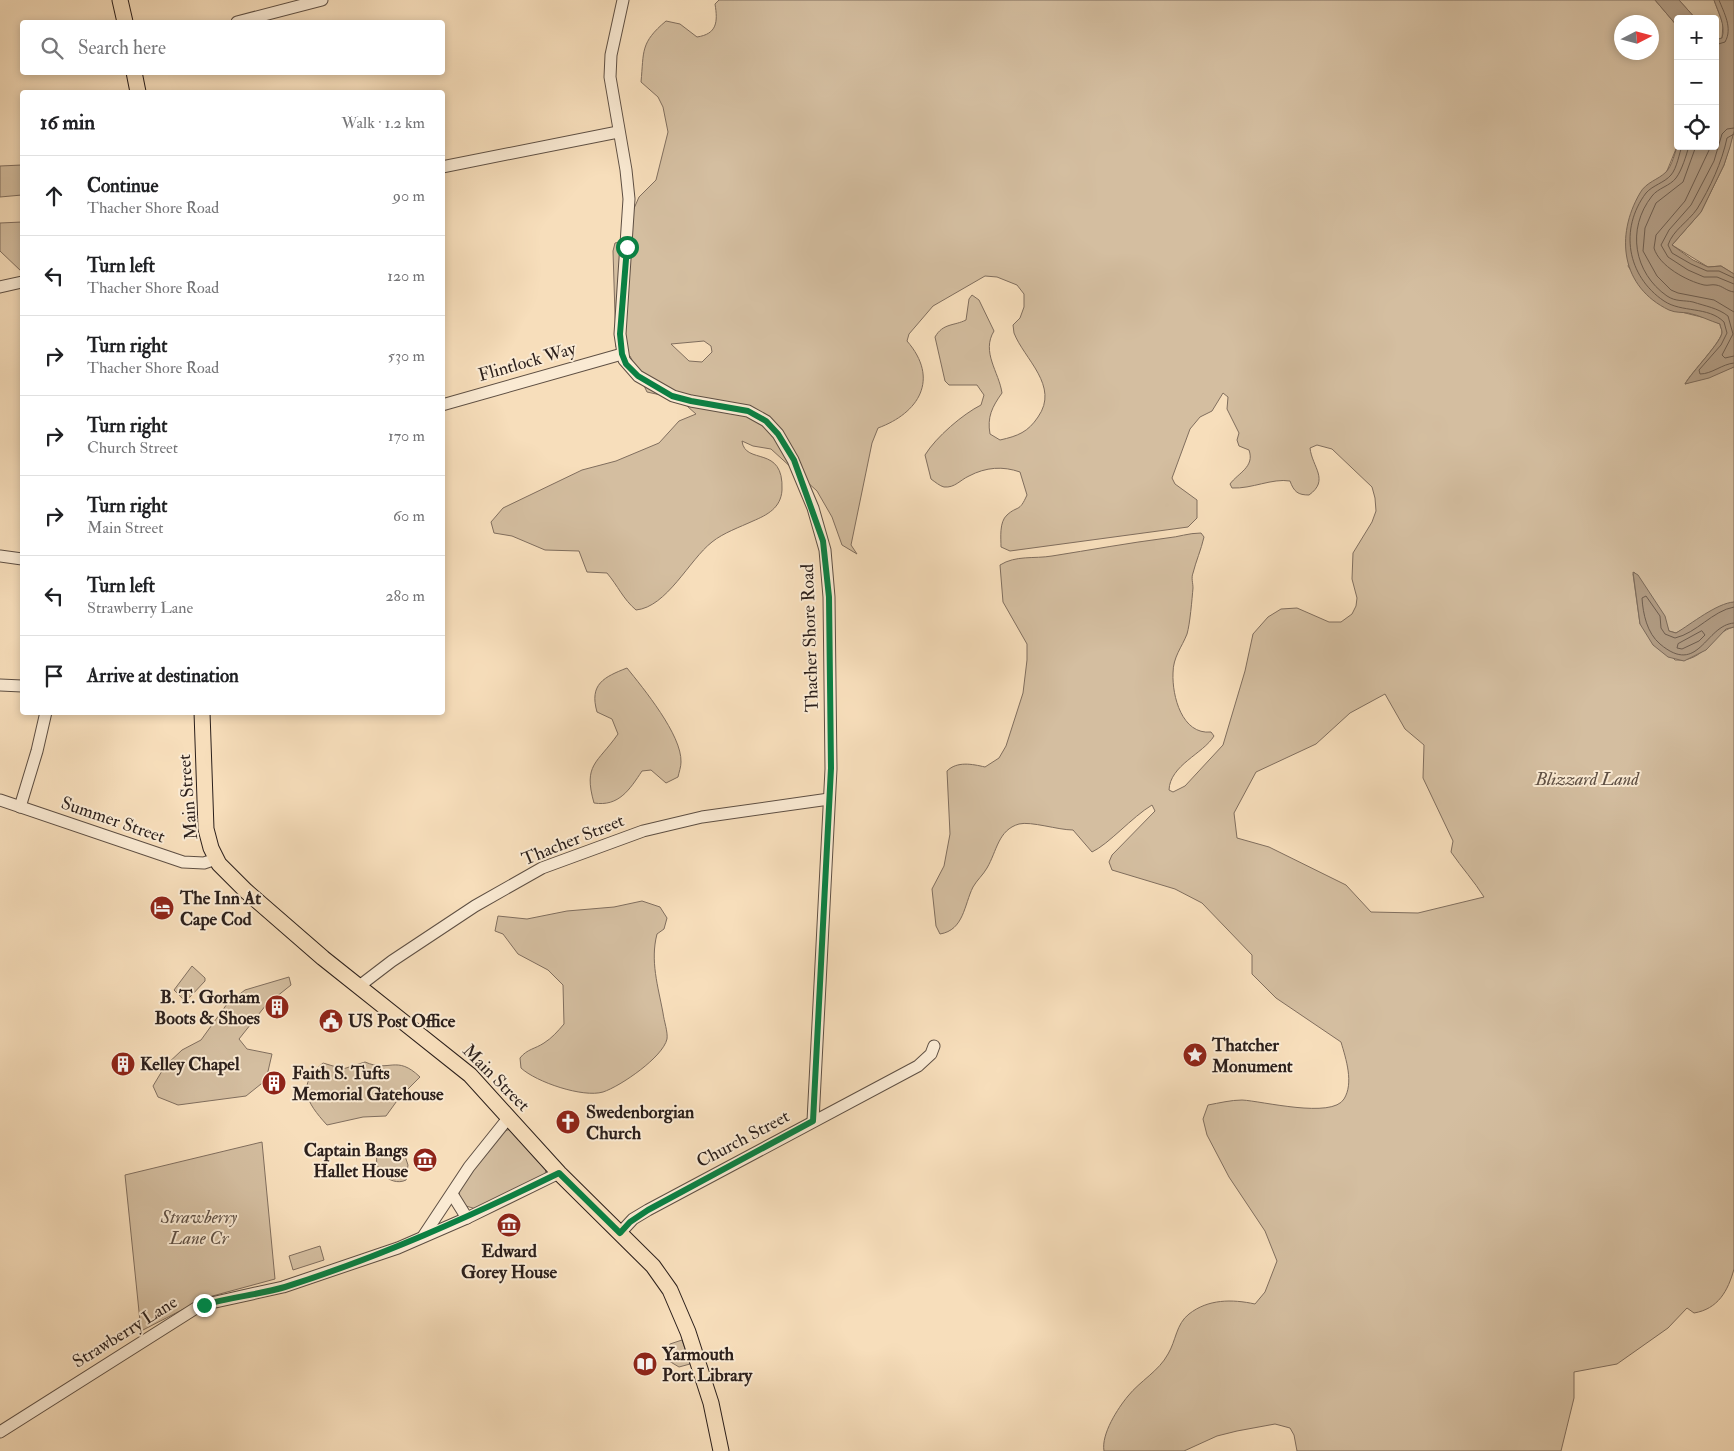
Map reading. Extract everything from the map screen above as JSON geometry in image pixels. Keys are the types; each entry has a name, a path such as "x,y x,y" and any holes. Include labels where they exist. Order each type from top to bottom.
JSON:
{"main road":[{"path":"120,0 125,20"},
{"path":"135,75 138,90"},
{"name":"Main Street","path":"202,715 205,816 208,840 216,858 246,891 358,987 463,1069 510,1117 559,1173 653,1266 676,1302 700,1367 720,1451"}],"street":[{"path":"245,20 322,0"},
{"path":"622,354 620,334 621,301 629,212 626,170 611,91 610,70 623,0"},
{"path":"445,166 618,132"},
{"path":"0,287 20,282"},
{"name":"Flintlock Way","path":"445,404 622,354"},
{"name":"Thacher Shore Road","path":"622,354 626,364 638,376 672,396 741,409 760,416 778,434 794,460 813,508 826,558 829,597 828,677 831,753 813,1121"},
{"path":"0,556 20,559"},
{"path":"0,685 20,686"},
{"path":"20,807 37,751 45,715"},
{"name":"Thacher Street","path":"358,987 392,961 475,906 542,868 643,831 702,817 829,799"},
{"name":"Summer Street","path":"0,800 183,862 204,863 216,858"},
{"name":"Church Street","path":"620,1233 630,1222 648,1210 918,1066 931,1054 934,1046"},
{"name":"Strawberry Lane","path":"420,1238 429,1230 469,1167 510,1117"},
{"name":"Strawberry Lane","path":"0,1432 196,1308 283,1287 363,1260 466,1218 559,1173"},
{"path":"452,1194 466,1218"}],"green space":[{"name":"Blizzard Land","path":"719,0 1655,0 1674,22 1674,150 1676,150 1628,266 1645,289 1660,303 1679,311 1708,318 1720,324 1721,336 1685,384 1734,367 1734,602 1676,633 1669,631 1665,621 1634,572 1633,574 1640,624 1675,660 1685,660 1694,657 1719,635 1734,627 1734,1269 1725,1292 1710,1308 1694,1313 1687,1308 1668,1328 1617,1364 1574,1372 1574,1398 1561,1451 1297,1451 1294,1435 1290,1428 1275,1424 1217,1436 1184,1451 1104,1451 1105,1437 1115,1414 1133,1391 1164,1360 1185,1318 1196,1309 1212,1303 1238,1301 1255,1304 1265,1292 1277,1261 1265,1231 1229,1177 1207,1135 1203,1119 1208,1105 1242,1100 1312,1108 1326,1108 1337,1105 1344,1099 1347,1093 1349,1078 1341,1042 1276,998 1252,974 1252,955 1202,903 1175,889 1112,870 1109,862 1112,855 1155,811 1152,805 1106,843 1092,852 1073,830 1024,823 1012,827 1002,836 987,868 973,887 959,922 948,932 940,934 936,926 932,889 944,866 950,834 947,771 960,765 970,764 985,767 999,758 1006,746 1023,693 1027,644 1003,602 1000,565 1012,560 1052,556 1201,533 1204,537 1192,575 1193,588 1188,630 1174,662 1173,682 1177,703 1186,721 1201,731 1211,732 1214,736 1175,774 1169,790 1173,792 1185,786 1223,745 1245,671 1253,634 1268,617 1281,609 1297,608 1329,622 1341,622 1352,614 1356,606 1357,598 1352,579 1353,553 1372,522 1376,511 1375,498 1372,487 1332,449 1317,445 1310,448 1319,479 1315,489 1309,495 1297,492 1290,481 1283,480 1232,488 1230,484 1248,465 1250,456 1249,450 1239,446 1237,440 1239,433 1227,409 1228,397 1223,393 1212,411 1200,417 1190,429 1172,478 1175,484 1197,500 1197,518 1188,527 1010,551 1001,547 1001,530 1004,518 1020,507 1027,495 1020,472 1001,468 988,469 975,473 951,486 944,487 931,479 925,455 950,427 981,405 984,395 977,385 949,385 945,381 935,337 945,327 966,320 969,299 972,295 979,300 994,331 989,347 1002,393 991,412 989,422 990,434 1000,440 1022,433 1034,422 1044,406 1045,394 1043,384 1014,333 1013,325 1020,318 1024,307 1024,294 1017,285 997,277 985,276 933,306 909,334 907,341 917,355 922,369 923,381 920,393 914,404 892,422 878,428 872,443 851,545 857,554 842,545 832,517 817,491 771,449 753,446 742,441 750,453 771,461 777,466 781,476 782,490 779,502 772,510 758,519 726,533 712,542 668,592 658,601 647,607 636,610 607,573 587,572 579,551 545,550 512,536 494,533 491,522 503,508 582,470 616,461 659,443 679,421 696,414 679,399 647,392 630,356 616,347 613,251 615,243 624,241 625,229 639,197 656,180 668,132 663,107 658,97 641,82 643,55 647,42 666,21 680,24 697,37 704,35 709,33 715,26 715,4","holes":["704,341 711,346 712,352 702,362 689,361 671,344","1385,694 1405,729 1424,745 1423,778 1453,841 1451,852 1484,897 1418,913 1371,912 1346,885 1269,847 1237,838 1234,813 1256,772 1316,744 1350,713"]},
{"path":"1679,0 1714,0 1723,24 1722,38 1719,39 1719,15 1692,15"},
{"path":"1734,131 1734,274 1721,266 1708,267 1672,245 1701,212 1724,165"},
{"path":"20,165 20,195 0,197 0,166"},
{"path":"20,222 20,270 0,251 0,223"},
{"path":"627,668 669,726 680,751 680,770 678,777 666,783 651,770 642,771 628,790 617,799 603,804 594,803 590,780 591,772 598,759 618,734 612,719 597,712 595,695 597,688 605,678"},
{"path":"642,901 660,907 667,918 664,929 657,934 654,954 657,983 667,1033 664,1046 640,1070 620,1084 603,1092 584,1093 560,1088 528,1073 521,1068 520,1058 528,1051 547,1041 564,1024 563,985 548,970 518,954 503,934 495,931 498,916 527,919 567,911 614,907"},
{"path":"192,966 205,978 205,981 190,997 183,999 174,990"},
{"path":"289,977 291,985 266,1005 239,1039 247,1049 272,1054 266,1080 246,1096 178,1105 158,1097 153,1086 165,1066 182,1050 201,1040 227,1004 245,990"},
{"path":"365,1062 381,1066 405,1066 420,1077 399,1098 386,1116 363,1117 327,1125 309,1101 307,1086 309,1079 323,1063 343,1069"},
{"path":"510,1129 546,1168 545,1175 476,1209 466,1206 459,1196 460,1186 505,1131"},
{"name":"Strawberry Lane Cr","path":"262,1142 275,1279 205,1298 141,1331 125,1175"},
{"path":"380,1150 391,1150 405,1156 408,1165 406,1180 400,1182 393,1181 382,1174 377,1163 377,1156"},
{"path":"320,1246 324,1260 293,1270 289,1256"},
{"path":"682,1340 690,1364 679,1367 669,1361 666,1352 670,1344"}],"water":[{"path":"1655,0 1679,0 1692,15 1674,15 1674,22"},
{"path":"1714,0 1734,0 1734,131 1724,165 1701,212 1672,245 1693,260 1708,267 1721,266 1734,274 1734,367 1709,378 1685,384 1721,336 1720,324 1692,314 1669,310 1653,300 1641,288 1632,274 1627,259 1627,226 1632,209 1640,193 1645,186 1663,175 1672,163 1676,150 1719,150 1719,39 1722,38 1723,33 1721,19"},
{"path":"1633,572 1638,575 1665,616 1669,631 1676,633 1712,610 1734,602 1734,627 1726,629 1706,650 1684,661 1668,657 1653,645 1640,624"}],"place":[{"name":"The Inn At Cape Cod","path":"162,908"},
{"name":"B. T. Gorham Boots & Shoes","path":"277,1007"},
{"name":"US Post Office","path":"331,1021"},
{"name":"Thatcher Monument","path":"1195,1055"},
{"name":"Kelley Chapel","path":"123,1064"},
{"name":"Faith S. Tufts Memorial Gatehouse","path":"274,1083"},
{"name":"Swedenborgian Church","path":"568,1122"},
{"name":"Captain Bangs Hallet House","path":"425,1160"},
{"name":"Edward Gorey House","path":"509,1225"},
{"name":"Yarmouth Port Library","path":"645,1364"}],"route":[{"path":"204,1305 283,1287 398,1248 470,1217 559,1173 620,1233 627,1224 648,1210 813,1121 831,768 828,677 829,597 823,541 813,508 794,460 778,434 766,421 748,411 684,400 672,396 638,376 626,364 622,354 620,334 621,301 627,247"}]}
